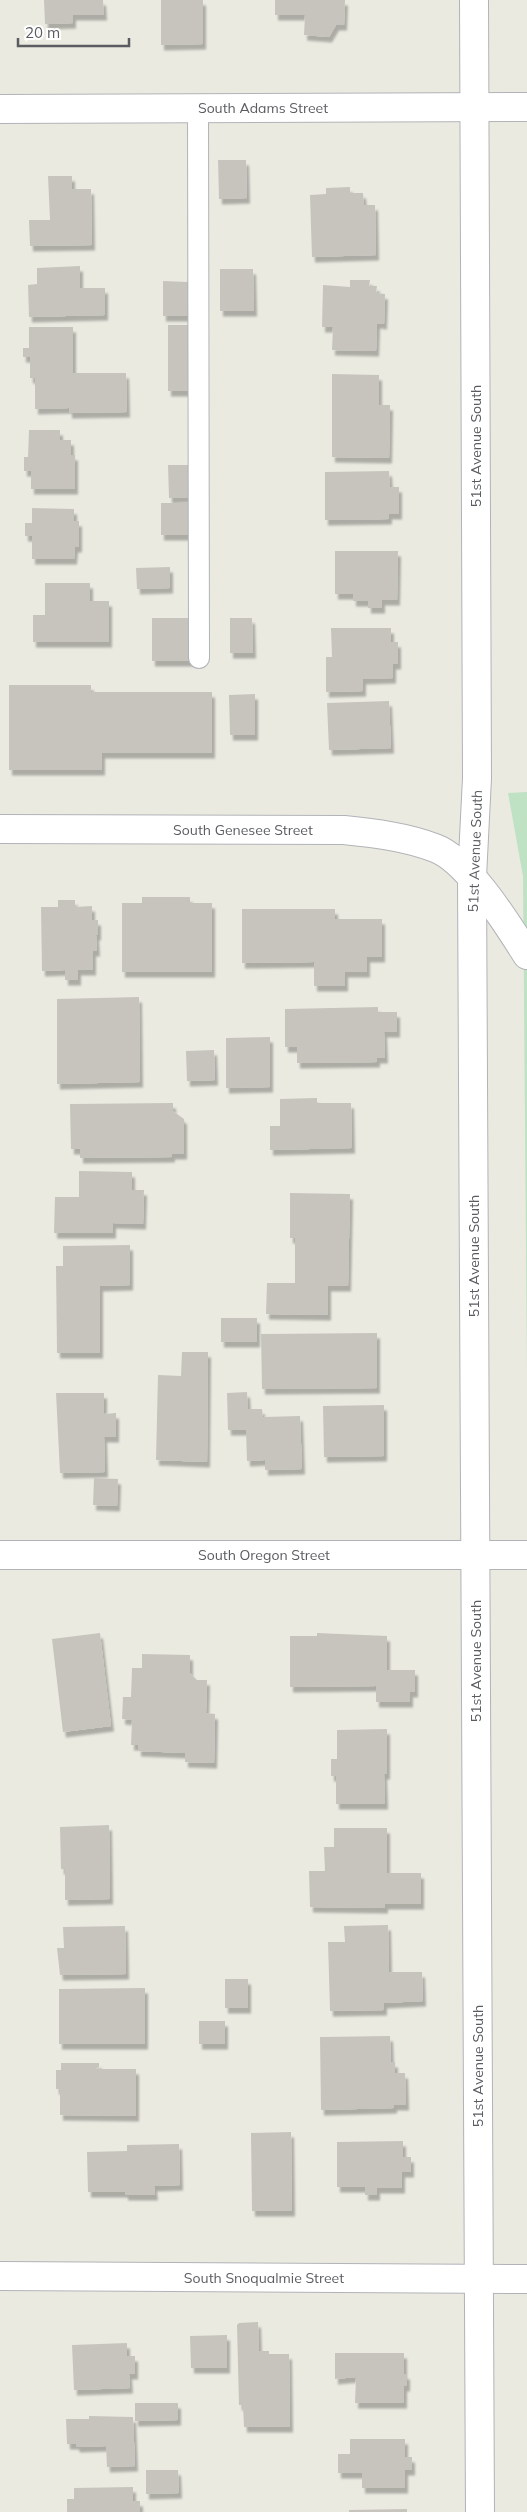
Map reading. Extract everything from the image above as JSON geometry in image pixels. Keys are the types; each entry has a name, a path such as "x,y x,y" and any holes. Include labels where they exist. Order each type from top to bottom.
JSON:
{"street":[{"name":"51st Avenue South","path":"474,0 477,778 472,878 480,2512"},
{"name":"South Adams Street","path":"0,109 527,107"},
{"name":"South Genesee Street","path":"0,830 334,830 377,833 436,848 456,860 472,878 527,955"},
{"name":"South Oregon Street","path":"0,1555 527,1555"},
{"name":"South Snoqualmie Street","path":"0,2276 527,2280"}],"lane":[{"path":"198,108 199,658"}],"green space":[{"path":"527,792 527,1373 523,876 508,793"}],"building":[{"path":"44,0 103,0 104,15 73,15 73,23 45,24"},
{"path":"161,0 203,0 203,44 161,45"},
{"path":"275,0 345,0 344,25 336,25 329,37 304,35 305,15 275,15"},
{"path":"218,160 246,160 247,198 219,199"},
{"path":"48,176 72,176 72,189 91,189 92,245 30,246 29,220 50,220"},
{"path":"350,187 350,193 363,193 364,205 375,205 376,255 312,257 310,195 326,194 326,188"},
{"path":"80,266 80,288 105,288 105,315 29,317 28,285 37,284 37,268"},
{"path":"220,269 253,269 254,311 220,311"},
{"path":"350,280 370,280 369,286 377,286 376,293 385,294 384,324 377,323 376,351 332,350 333,327 322,327 323,285 350,287"},
{"path":"163,281 188,282 188,316 163,316"},
{"path":"168,325 188,325 188,391 168,391"},
{"path":"29,327 73,327 73,373 126,373 127,412 69,413 69,408 35,409 35,378 30,378 30,357 23,357 23,348 29,348"},
{"path":"332,374 379,375 379,405 390,405 389,458 332,457"},
{"path":"29,430 60,430 60,440 71,440 71,455 75,455 75,489 31,489 31,471 24,471 24,457 28,457"},
{"path":"168,465 190,465 190,497 169,498"},
{"path":"389,471 390,487 399,487 399,514 389,514 389,519 325,520 325,472"},
{"path":"161,503 190,503 190,535 161,535"},
{"path":"32,508 74,509 74,521 79,521 79,547 75,547 74,559 32,559 32,536 25,536 25,523 32,523"},
{"path":"335,551 398,551 397,600 382,600 382,608 368,608 368,601 353,601 353,594 335,594"},
{"path":"170,567 170,588 137,589 136,568"},
{"path":"45,583 90,583 90,601 109,601 109,642 33,642 33,615 45,615"},
{"path":"152,618 190,618 190,661 152,661"},
{"path":"230,618 252,618 253,653 230,653"},
{"path":"331,628 391,628 391,642 398,642 398,664 393,664 393,678 363,679 363,691 326,692 326,657 332,657"},
{"path":"9,685 91,685 91,692 212,692 212,753 102,753 102,770 9,770"},
{"path":"255,694 255,735 230,735 229,695"},
{"path":"389,701 391,748 329,750 327,703"},
{"path":"142,897 190,897 190,903 212,903 212,972 122,972 122,903 142,903"},
{"path":"58,900 75,900 75,907 92,906 92,920 98,920 98,935 96,935 97,951 93,951 93,970 78,970 78,980 65,980 65,970 42,971 41,907 58,907"},
{"path":"242,909 335,909 335,919 382,919 382,957 367,957 367,972 345,972 345,986 314,986 314,962 242,963"},
{"path":"139,997 140,1082 57,1084 57,999"},
{"path":"378,1007 378,1012 397,1012 397,1032 384,1032 385,1058 377,1058 377,1062 297,1063 297,1047 285,1047 285,1009"},
{"path":"270,1037 270,1087 226,1088 226,1038"},
{"path":"214,1050 215,1080 187,1081 186,1051"},
{"path":"317,1098 317,1103 351,1103 352,1148 270,1150 270,1126 280,1126 280,1099"},
{"path":"173,1103 173,1111 184,1119 184,1154 172,1154 172,1157 80,1158 80,1149 71,1149 70,1104"},
{"path":"79,1171 132,1172 132,1190 144,1190 143,1224 113,1223 113,1233 54,1233 55,1197 79,1197"},
{"path":"290,1193 350,1194 348,1286 328,1286 328,1315 266,1314 267,1283 295,1283 295,1238 290,1238"},
{"path":"130,1245 130,1285 100,1286 100,1353 57,1353 56,1266 63,1266 63,1246"},
{"path":"221,1318 257,1318 257,1342 221,1342"},
{"path":"377,1333 377,1388 262,1389 261,1334"},
{"path":"182,1352 208,1352 207,1462 156,1460 158,1375 181,1376"},
{"path":"247,1392 248,1409 262,1409 263,1417 300,1416 302,1469 265,1470 265,1460 247,1461 246,1430 228,1430 227,1393"},
{"path":"56,1393 104,1393 104,1414 116,1413 116,1437 104,1437 105,1472 60,1473"},
{"path":"384,1405 384,1456 324,1457 323,1406"},
{"path":"94,1478 118,1479 117,1506 93,1505"},
{"path":"100,1633 111,1726 63,1732 52,1639"},
{"path":"317,1633 387,1636 387,1670 415,1670 415,1692 410,1692 410,1702 376,1702 376,1686 290,1687 290,1636 317,1636"},
{"path":"142,1654 190,1655 190,1673 197,1680 207,1680 206,1713 215,1714 214,1763 185,1762 185,1753 138,1751 138,1745 131,1745 132,1720 122,1719 123,1697 131,1697 132,1668 142,1668"},
{"path":"387,1729 387,1774 384,1774 385,1804 336,1804 336,1776 331,1776 331,1759 337,1759 337,1730"},
{"path":"109,1825 110,1899 65,1900 65,1869 61,1869 60,1827"},
{"path":"334,1828 387,1828 387,1873 421,1873 421,1904 385,1904 385,1908 310,1907 309,1871 325,1871 324,1847 334,1847"},
{"path":"388,1925 389,1972 422,1972 423,2001 384,2003 384,2010 330,2011 328,1942 345,1942 344,1926"},
{"path":"125,1926 126,1974 60,1975 57,1948 64,1948 63,1927"},
{"path":"225,1979 248,1979 248,2008 225,2008"},
{"path":"145,1988 145,2044 59,2044 59,1989"},
{"path":"199,2021 225,2021 225,2044 199,2044"},
{"path":"390,2036 391,2062 395,2062 395,2073 405,2073 406,2105 394,2105 394,2108 321,2110 320,2037"},
{"path":"61,2063 99,2063 99,2067 95,2069 136,2069 136,2116 60,2115 60,2089 56,2089 56,2070 61,2070"},
{"path":"291,2132 292,2211 252,2211 251,2133"},
{"path":"403,2141 403,2157 411,2157 411,2172 402,2172 402,2188 377,2188 377,2195 365,2195 365,2187 337,2187 337,2142"},
{"path":"179,2144 180,2185 154,2186 155,2195 125,2195 125,2192 88,2192 87,2152 127,2151 127,2145"},
{"path":"258,2322 259,2351 269,2351 269,2354 289,2354 290,2427 244,2427 243,2405 239,2405 237,2325 239,2323"},
{"path":"227,2335 227,2368 191,2368 190,2336"},
{"path":"127,2343 127,2356 135,2356 135,2374 129,2374 130,2388 74,2390 72,2345"},
{"path":"335,2353 404,2353 404,2374 407,2374 407,2386 404,2386 404,2403 355,2403 356,2377 335,2379"},
{"path":"135,2403 178,2403 178,2420 135,2421"},
{"path":"89,2416 133,2417 135,2466 107,2467 106,2446 77,2447 76,2444 67,2444 66,2419 89,2419"},
{"path":"350,2439 405,2439 405,2457 412,2457 412,2470 405,2470 405,2488 362,2488 362,2473 338,2473 338,2454 350,2454"},
{"path":"146,2470 178,2470 179,2493 146,2494"},
{"path":"133,2487 133,2501 140,2501 140,2512 67,2512 67,2499 74,2499 74,2488"},
{"path":"407,2509 407,2512 349,2512 349,2510"}]}
